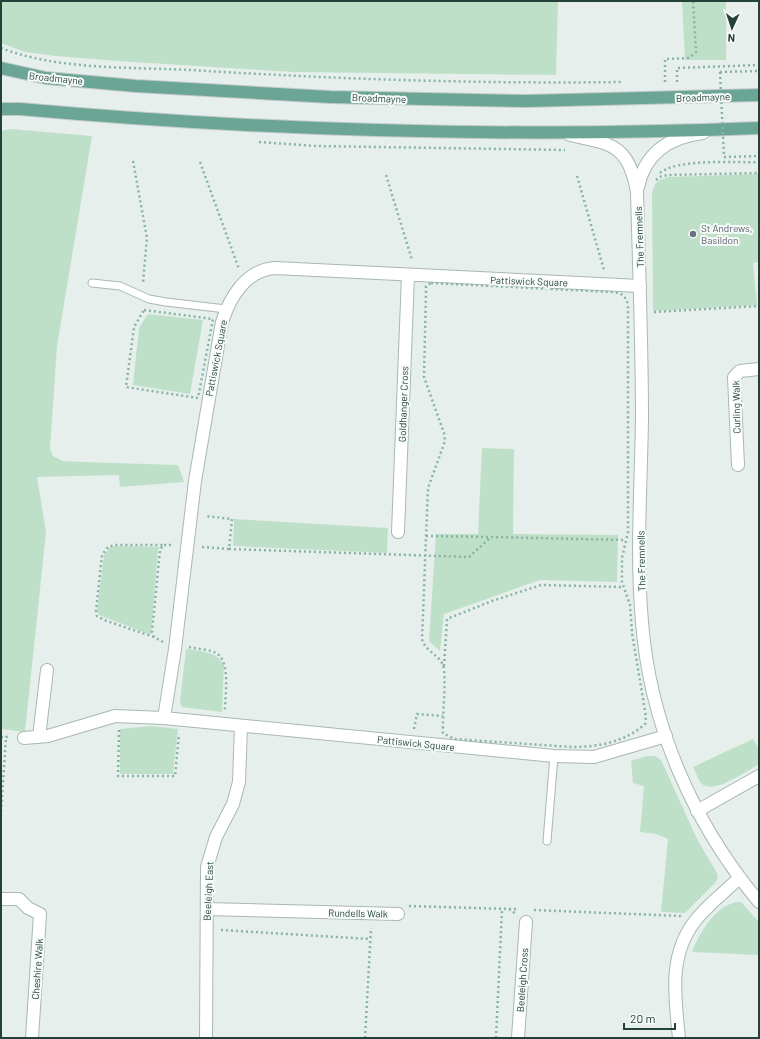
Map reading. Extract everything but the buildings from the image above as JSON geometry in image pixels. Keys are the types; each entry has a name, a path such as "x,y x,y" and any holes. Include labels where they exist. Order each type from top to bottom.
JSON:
{"main road":[{"name":"Broadmayne","path":"1,68 46,78 136,86 330,97 526,101 759,95"},
{"path":"1,109 20,109 137,119 305,129 563,133 759,128"}],"street":[{"name":"The Fremnells","path":"637,192 640,176 645,164 661,148 673,140 692,135 730,129"},
{"name":"The Fremnells","path":"563,133 598,141 614,148 625,157 632,167 637,192 640,286 642,413 640,534 642,623 654,698 672,758 697,811 718,847 739,878 759,902"},
{"name":"Pattiswick Square","path":"164,718 176,649 195,481 210,388 226,310 244,283 256,272 265,268 411,271 640,286"},
{"name":"Goldhanger Cross","path":"398,532 411,271"},
{"name":"Curling Walk","path":"738,465 734,377 740,371 759,369"},
{"path":"39,737 47,670"},
{"name":"Pattiswick Square","path":"24,738 39,737 76,729 115,716 164,718 554,756 594,757 666,736"},
{"name":"Beeleigh East","path":"206,1038 207,867 216,837 233,804 239,782 241,726"},
{"path":"697,811 759,776"},
{"path":"678,1038 675,965 679,951 696,920 739,878"},
{"name":"Cheshire Walk","path":"1,899 18,899 28,908 40,914 32,1038"},
{"name":"Rundells Walk","path":"207,909 398,914"},
{"name":"Beeleigh Cross","path":"518,1038 525,916"}],"lane":[{"path":"92,283 120,286 149,299 226,310"},
{"path":"546,841 554,756"}],"path":[{"path":"665,82 665,59 689,58 696,52 693,1"},
{"path":"1,48 19,55 78,63 292,77 372,80 628,82"},
{"path":"677,82 677,68 759,65"},
{"path":"759,71 720,72 724,157 759,156"},
{"path":"715,81 722,80"},
{"path":"658,82 682,82"},
{"path":"256,141 316,146 572,150"},
{"path":"132,161 147,238 142,287"},
{"path":"200,162 240,273 244,271"},
{"path":"759,162 681,164 664,169 658,174 652,183 659,177 668,175 759,173"},
{"path":"386,174 411,271"},
{"path":"577,176 606,276"},
{"path":"444,670 439,660 427,648 422,639 428,488 445,441 444,433 424,377 426,286 430,283 613,292 619,293 626,298 628,304 629,456 628,532 622,558 623,587 630,605 633,639 646,717 645,724 639,730 612,742 589,747 454,739 443,733 444,670 447,619 492,601 542,585 623,587"},
{"path":"651,313 759,306"},
{"path":"198,398 126,387 134,327 144,310 213,319 198,398 200,403"},
{"path":"203,508 203,516 232,519 229,549"},
{"path":"426,536 625,540"},
{"path":"196,550 202,547 469,557 491,537"},
{"path":"166,643 157,640 154,637 104,620 97,616 96,611 102,555 108,547 115,545 178,544"},
{"path":"154,637 152,632 160,550 163,545"},
{"path":"184,646 215,652 222,657 226,665 224,714"},
{"path":"411,729 415,729 417,714 443,716"},
{"path":"113,730 120,727 118,776 175,776 180,727"},
{"path":"1,737 24,738"},
{"path":"1,812 6,737"},
{"name":"Rundells Walk","path":"398,914 407,906 509,909 525,916"},
{"path":"496,1038 502,909"},
{"path":"509,909 525,916"},
{"path":"531,910 687,917"},
{"path":"365,1038 371,926"},
{"path":"215,930 370,939"}],"green space":[{"path":"1,1 558,1 556,75 293,72 117,61 25,52 1,43"},
{"path":"682,1 726,1 726,60 685,60"},
{"path":"11,129 92,136 57,346 50,449 53,456 63,461 178,465 184,482 120,487 119,475 37,477 46,532 25,732 1,729 1,131"},
{"path":"759,174 759,262 753,263 757,305 653,311 652,194 657,182 668,177"},
{"path":"148,314 203,320 190,394 133,385 139,328"},
{"path":"482,448 514,449 513,534 618,535 617,582 540,580 444,614 440,651 429,641 436,534 478,534"},
{"path":"234,519 388,528 387,553 233,546"},
{"path":"115,546 160,547 158,550 151,635 99,615 97,611 104,555 109,548"},
{"path":"186,649 203,651 218,657 224,666 222,712 182,707 180,702"},
{"path":"152,726 178,729 173,774 120,774 120,729"},
{"path":"753,739 759,749 759,764 722,784 707,787 702,784 693,767"},
{"path":"647,756 655,756 661,760 698,841 717,873 718,878 715,883 685,913 661,912 668,839 656,834 640,832 644,786 633,783 631,761"},
{"path":"741,902 759,922 759,955 692,952 699,936 717,912 733,903"}],"place":[{"name":"St Andrews, Basildon","path":"693,234"}]}
